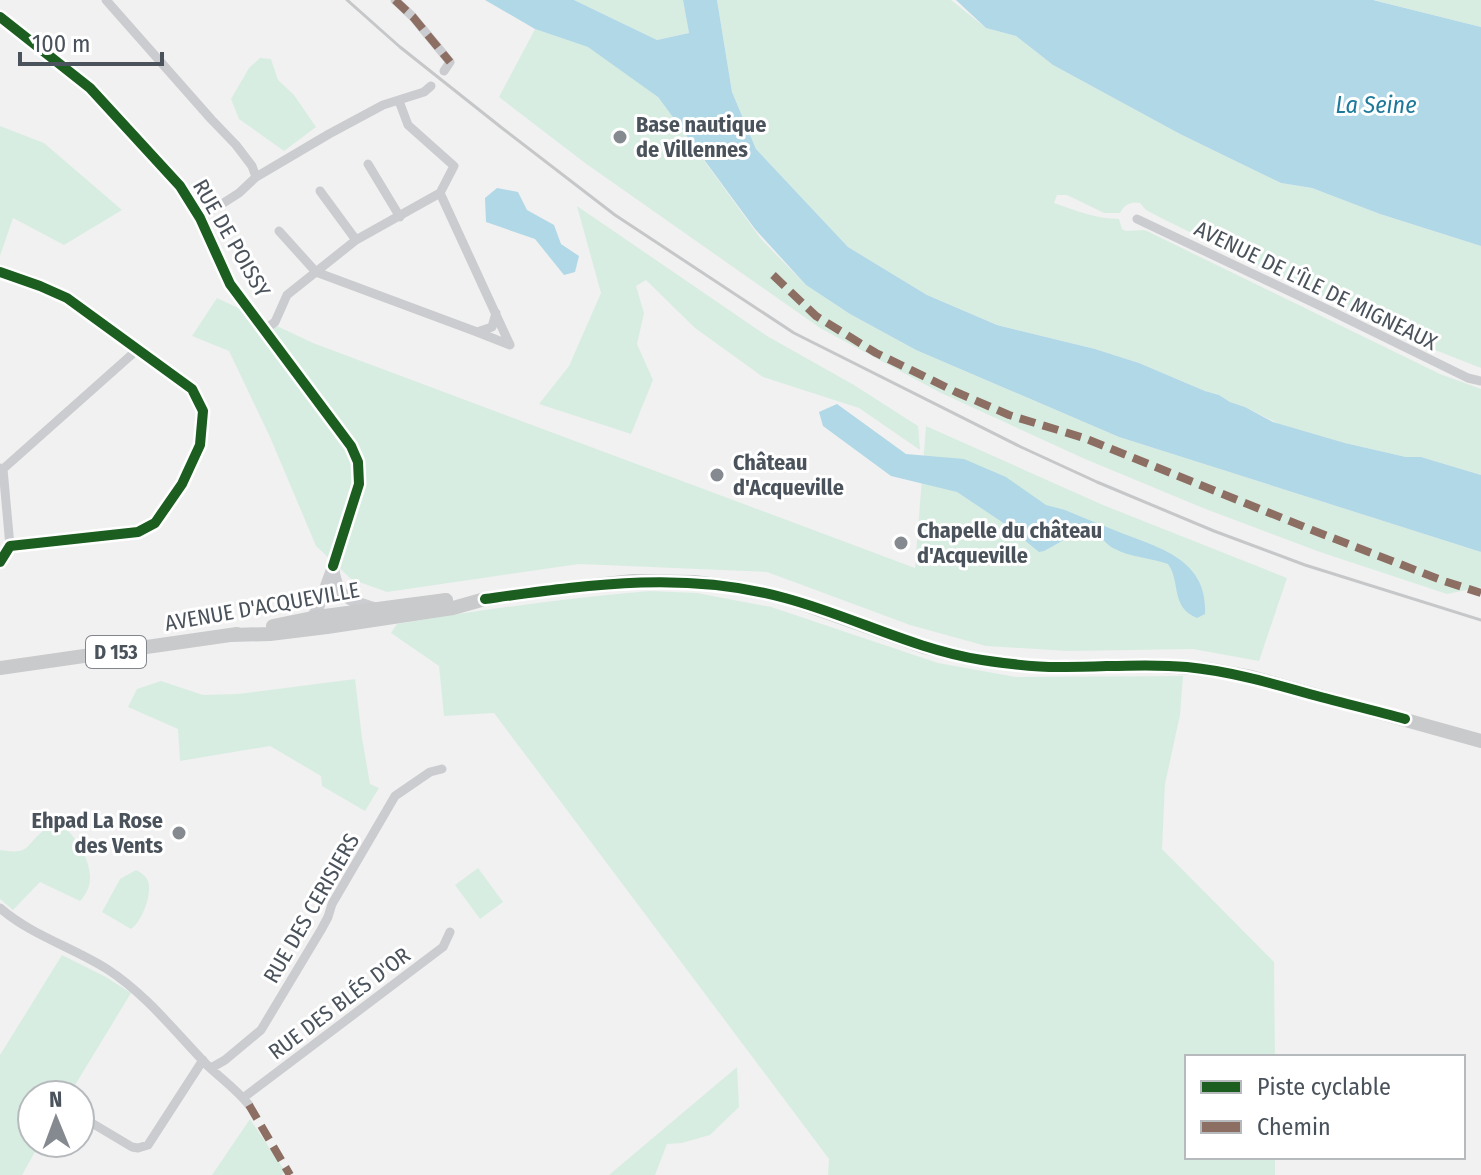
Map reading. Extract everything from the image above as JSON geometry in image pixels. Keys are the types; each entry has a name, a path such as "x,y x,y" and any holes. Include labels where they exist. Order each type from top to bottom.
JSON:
{"main road":[{"name":"D 153","path":"231,635 270,634 581,586 633,581 717,585 786,598 924,647 981,660 1033,666 1146,665 1207,669 1251,677 1481,738"},
{"name":"AVENUE D'ACQUEVILLE","path":"0,668 231,635 312,618 342,621 377,609 433,601 485,599"}],"street":[{"path":"106,0 236,145 252,166 256,177"},
{"path":"395,0 413,17 447,66"},
{"name":"RUE DE POISSY","path":"0,17 90,88 171,175 191,201 230,284 355,454 359,484 356,496 312,618"},
{"path":"200,218 239,193 256,177 366,113 424,92 431,86"},
{"path":"264,330 275,322 287,295 356,240 440,193 454,166 408,125 399,101"},
{"path":"368,164 400,217"},
{"path":"320,191 356,240"},
{"path":"279,231 316,272 510,345 440,193"},
{"name":"AVENUE DE L'ÎLE DE MIGNEAUX","path":"1137,219 1468,378 1481,381"},
{"path":"0,272 67,298 192,389 203,411 200,445 182,484 155,523 138,532 10,546"},
{"path":"477,332 492,327 496,313"},
{"path":"0,562 10,546 2,469 138,349"},
{"path":"333,566 342,595 342,621"},
{"path":"325,588 330,606 342,621"},
{"path":"342,595 377,609"},
{"name":"RUE DES CERISIERS","path":"211,1068 261,1030 395,796 430,772 442,769"},
{"path":"0,908 10,917 119,978 137,992 211,1068"},
{"name":"RUE DES BLÉS D'OR","path":"211,1068 246,1102 443,947 450,932"},
{"path":"96,1126 132,1147 148,1145 203,1060"}],"green space":[{"path":"574,0 683,0 689,33 657,40"},
{"path":"717,0 951,0 986,28 1016,36 1053,65 1180,134 1281,183 1312,188 1380,214 1481,246 1481,368 1430,348 1165,220 1146,210 1140,203 1128,204 1120,213 1104,213 1067,195 1057,195 1054,203 1094,216 1119,219 1122,229 1126,231 1149,232 1440,374 1481,389 1481,475 1421,457 1406,457 1345,443 1279,424 1219,395 1139,363 997,325 927,295 848,247 756,149 732,92"},
{"path":"1374,0 1481,0 1481,27"},
{"path":"535,29 598,50 658,97 761,239 806,285 850,314 916,350 1119,437 1481,552 1481,587 1447,594 1320,552 1203,508 1085,459 941,393 820,328 585,163 499,97"},
{"path":"260,58 271,59 278,80 294,95 316,127 284,151 239,119 231,99 249,68"},
{"path":"0,126 44,143 122,210 64,245 13,218 0,256"},
{"path":"577,206 767,336 854,385 918,426 920,450 859,408 763,377 695,328 646,280 636,286 644,313 637,344 653,380 631,434 539,404 569,366 601,293"},
{"path":"217,298 313,343 915,568 926,426 1103,505 1287,578 1259,661 1193,649 1068,651 986,646 910,625 767,572 579,564 387,592 351,579 316,546 270,437 229,351 192,336"},
{"path":"650,591 697,593 771,607 938,663 1016,677 1183,676 1180,715 1165,784 1162,849 1274,962 1275,1055 1185,1055 1185,1159 1275,1159 1275,1175 828,1175 829,1159 494,713 444,716 439,666 391,633 397,624 554,601"},
{"path":"355,679 370,784 379,788 365,811 322,786 321,776 270,746 180,761 178,729 128,707 137,689 161,681 203,695 238,694"},
{"path":"62,824 87,861 90,882 87,892 80,901 40,882 13,910 0,899 0,850 22,850 46,829"},
{"path":"478,868 503,902 480,919 455,885"},
{"path":"136,870 146,878 149,891 143,913 131,929 102,912 120,879"},
{"path":"62,955 131,993 79,1079 16,1079 16,1159 31,1159 22,1175 0,1175 0,1055"},
{"path":"737,1067 739,1107 710,1135 667,1144 655,1175 609,1175"},
{"path":"250,1119 285,1171 282,1175 212,1175"}],"water":[{"path":"485,0 574,0 657,40 689,33 683,0 717,0 732,92 756,149 848,247 927,295 997,325 1139,363 1219,395 1273,422 1345,443 1406,457 1421,457 1481,475 1481,552 1119,437 916,350 850,314 806,285 755,229 658,97 588,47 535,29"},
{"name":"La Seine","path":"956,0 1373,0 1481,27 1481,246 1380,214 1312,188 1281,183 1180,134 1053,65 1016,36 986,28"},
{"path":"497,188 518,192 527,210 554,225 561,244 579,256 575,272 564,275 535,239 486,222 485,198"},
{"path":"837,404 906,454 964,459 1006,477 1046,505 1168,552 1181,560 1199,582 1205,614 1197,618 1183,607 1168,564 1121,552 1087,530 1039,552 957,492 891,476 823,426 819,412"}],"railway":[{"path":"347,0 400,47 615,215 794,333 1021,447 1214,531 1305,565 1481,620"}],"marked path":[{"path":"395,0 450,62"},
{"path":"773,275 816,316 876,353 956,392 1009,415 1084,438 1312,530 1481,593"},
{"path":"249,1105 290,1175"}],"cycle path":[{"path":"0,17 90,88 180,186 200,218 230,284 351,446 358,462 359,484 333,566"},
{"path":"0,272 67,298 192,389 203,411 200,445 182,484 155,523 138,532 10,546 0,562"},
{"path":"485,599 598,585 710,584 785,598 956,655 1045,667 1157,665 1202,669 1262,681 1405,719"}],"place":[{"name":"Base nautique de Villennes","path":"620,137"},
{"name":"Château d'Acqueville","path":"717,475"},
{"name":"Chapelle du château d'Acqueville","path":"901,543"},
{"name":"Ehpad La Rose des Vents","path":"179,833"}]}
